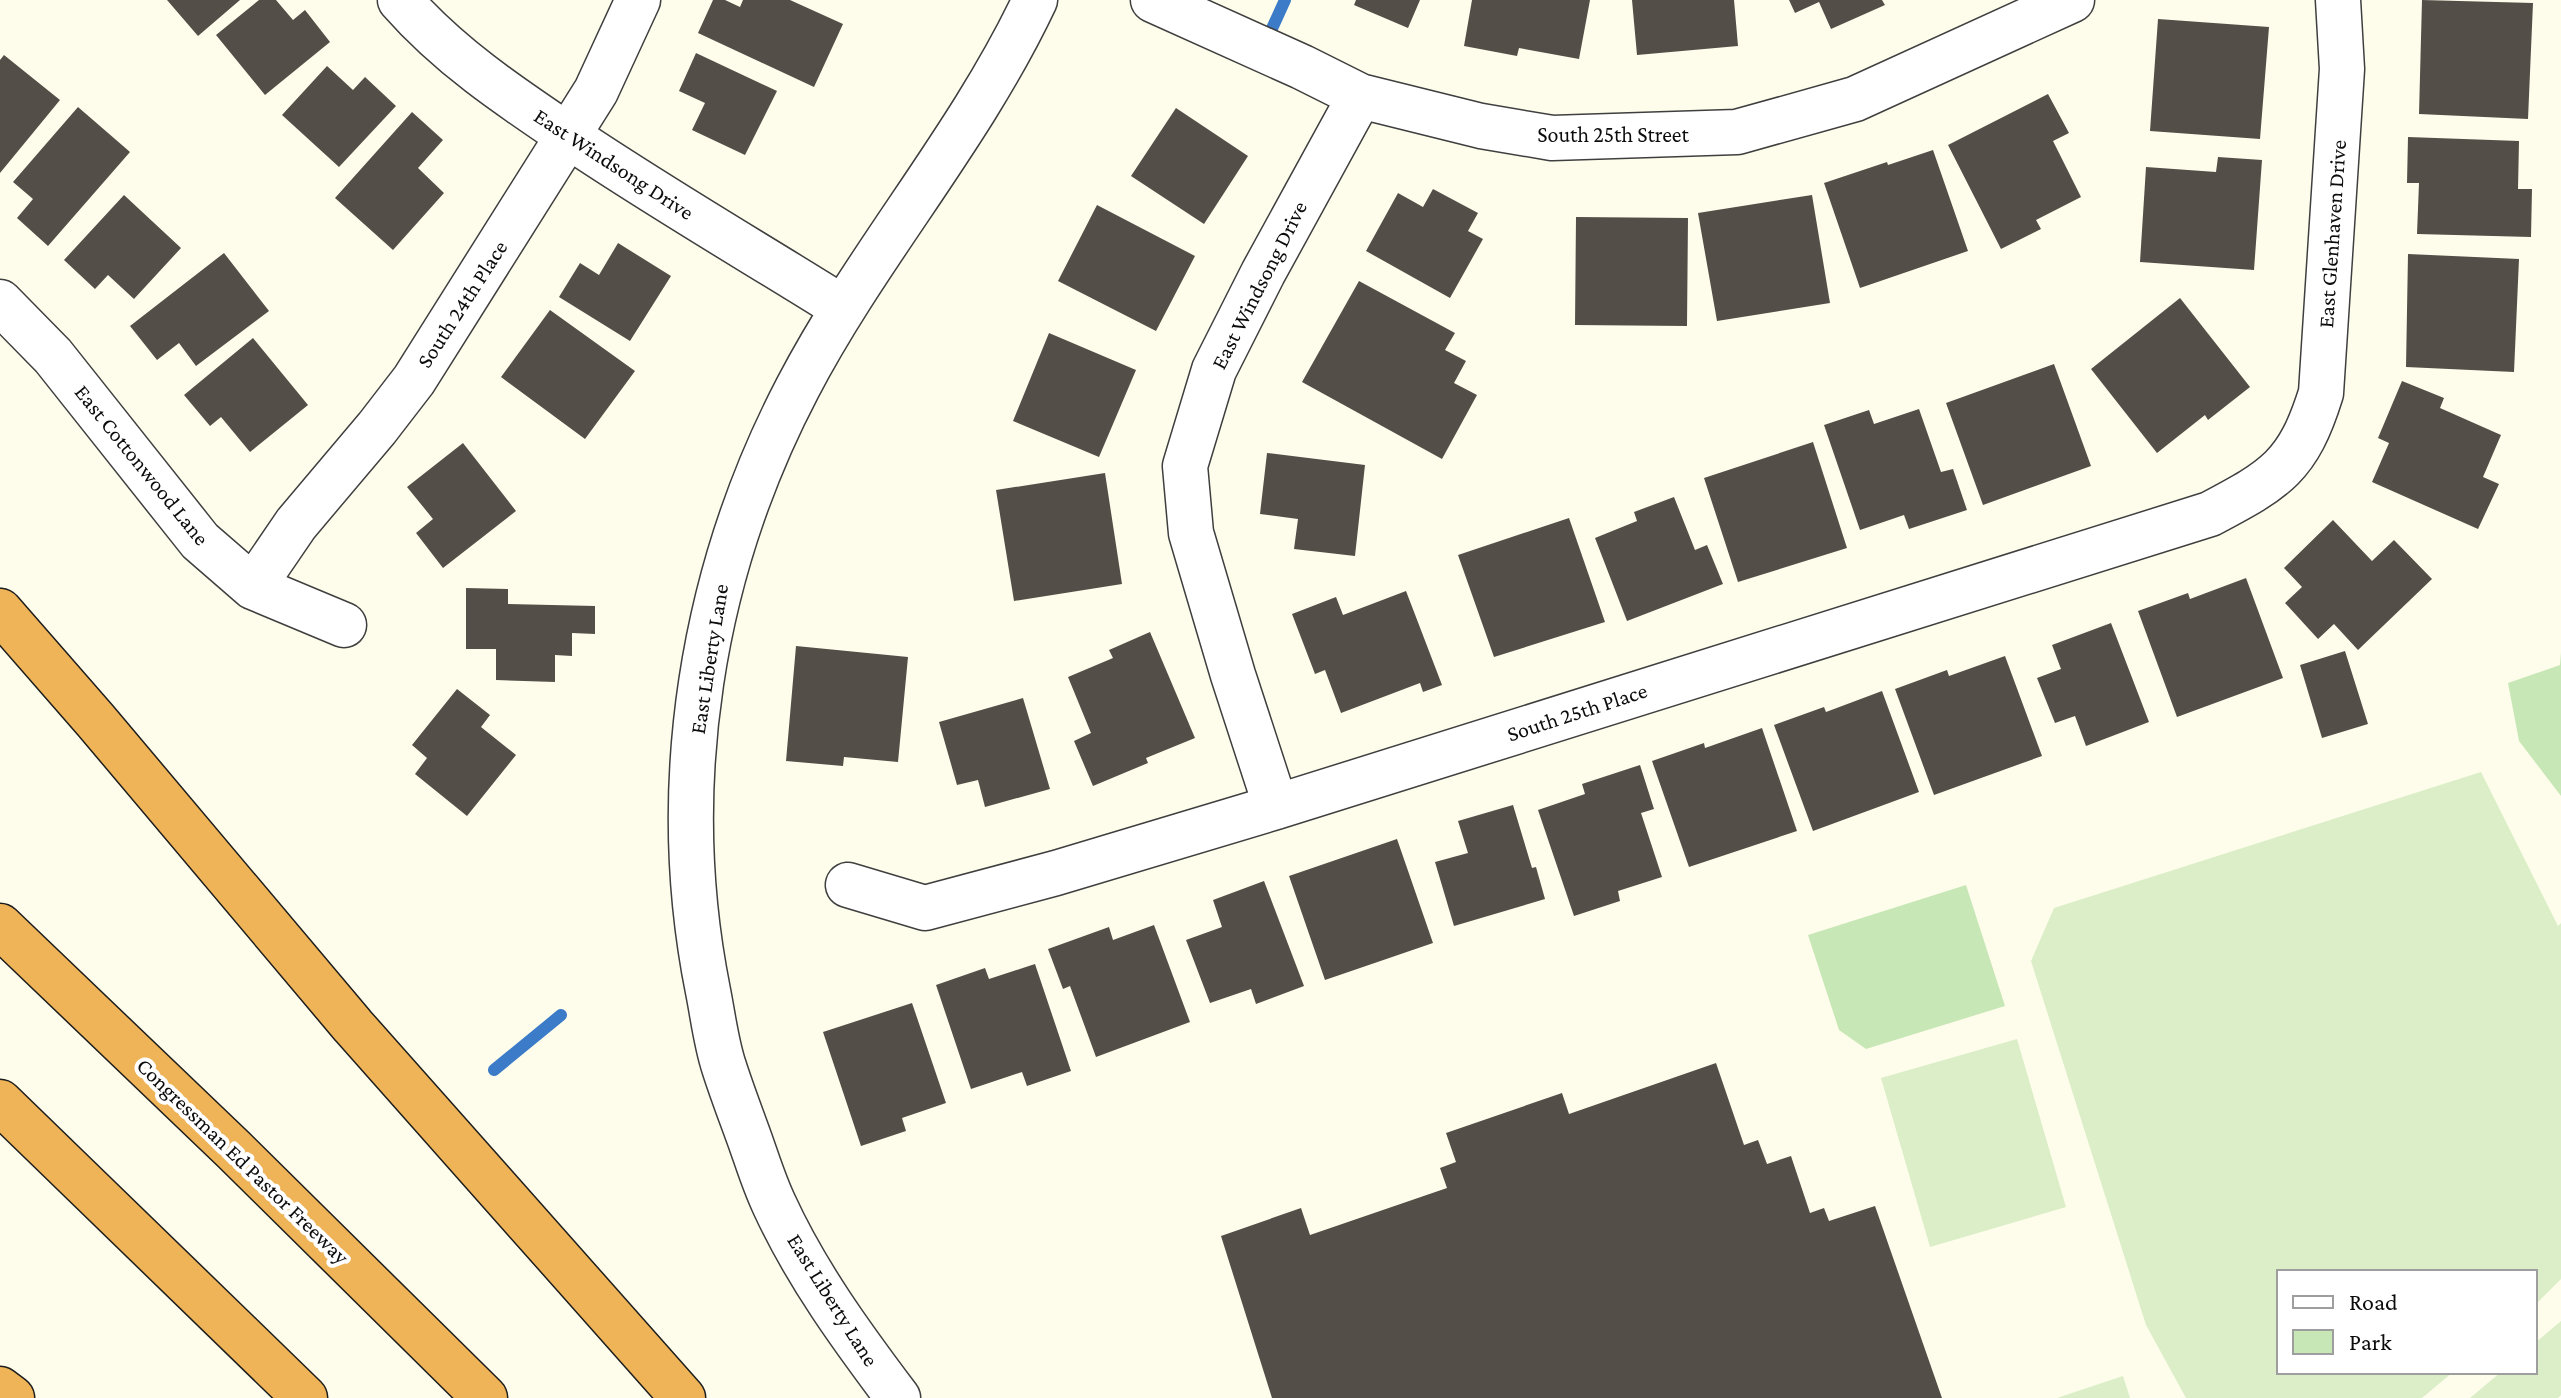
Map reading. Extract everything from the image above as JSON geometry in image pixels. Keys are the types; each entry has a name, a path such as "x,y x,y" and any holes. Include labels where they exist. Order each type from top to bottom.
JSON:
{"highway":[{"path":"0,611 353,1026 683,1398"},
{"name":"Congressman Ed Pastor Freeway","path":"0,926 234,1150 485,1398"},
{"path":"0,1102 305,1398"},
{"path":"0,1389 12,1398"}],"street":[{"name":"East Windsong Drive","path":"400,0 459,58 569,137 843,308"},
{"name":"South 24th Place","path":"253,587 296,524 414,380 569,137 596,91 638,0"},
{"name":"East Liberty Lane","path":"898,1398 822,1292 774,1204 723,1064 697,935 689,826 698,697 721,581 750,494 797,389 843,308 975,110 1013,47 1035,0"},
{"name":"South 25th Street","path":"1153,0 1360,96 1481,126 1552,138 1737,132 1855,99 2072,0"},
{"name":"East Glenhaven Drive","path":"2291,461 2310,428 2321,393 2342,69 2338,0"},
{"name":"East Windsong Drive","path":"1276,807 1191,533 1185,466 1214,370 1360,96"},
{"name":"East Cottonwood Lane","path":"0,302 63,367 200,541 253,587 344,625"},
{"name":"South 25th Place","path":"848,885 925,908 1056,873 2210,514 2253,491 2291,461"}],"green space":[{"path":"2561,652 2561,796 2519,741 2508,683 2560,665"},
{"path":"2481,772 2558,926 2561,923 2561,1279 2537,1303 2537,1270 2277,1270 2277,1374 2451,1374 2422,1398 2186,1398 2146,1325 2031,961 2054,908"},
{"path":"1966,885 2005,1006 1866,1049 1839,1030 1808,935"},
{"path":"2017,1039 2066,1207 1930,1247 1881,1078"},
{"path":"2561,1321 2561,1395 2558,1398 2470,1398 2499,1374 2537,1374 2537,1341"},
{"path":"2123,1376 2130,1398 2057,1398"}],"building":[{"path":"167,0 240,0 198,36"},
{"path":"259,0 276,0 293,20 305,10 330,42 265,95 216,35"},
{"path":"713,0 725,0 740,7 743,0 790,0 843,24 814,87 698,33"},
{"path":"1356,0 1420,0 1408,28 1354,5"},
{"path":"1472,0 1590,0 1579,59 1519,48 1517,56 1464,46"},
{"path":"1632,0 1734,0 1738,46 1637,55"},
{"path":"1789,0 1882,0 1885,5 1831,29 1819,2 1795,13"},
{"path":"2422,0 2533,3 2528,119 2419,114"},
{"path":"2158,19 2269,27 2260,139 2150,131"},
{"path":"696,53 777,91 745,155 692,130 705,103 679,91"},
{"path":"4,55 60,100 0,173 0,60"},
{"path":"327,66 353,90 365,77 396,106 339,167 282,115"},
{"path":"2048,94 2069,133 2053,141 2081,197 2036,220 2041,229 2001,249 1948,145"},
{"path":"78,107 130,152 48,246 17,218 33,199 13,182"},
{"path":"1176,108 1248,156 1204,224 1131,176"},
{"path":"412,112 443,140 418,168 444,193 393,250 335,198"},
{"path":"2408,137 2519,141 2518,189 2532,189 2531,237 2417,234 2419,183 2407,183"},
{"path":"1933,150 1968,251 1860,288 1824,183"},
{"path":"2218,157 2262,160 2254,270 2140,262 2146,167 2216,172"},
{"path":"1433,189 1478,213 1468,231 1483,239 1450,298 1366,251 1398,193 1423,207"},
{"path":"124,195 181,248 134,299 108,275 95,289 64,260"},
{"path":"1812,195 1830,303 1717,321 1698,213"},
{"path":"1097,205 1195,256 1156,331 1058,281"},
{"path":"1576,217 1688,218 1687,326 1575,325"},
{"path":"618,243 671,276 630,341 559,297 580,263 599,275"},
{"path":"224,253 269,311 196,366 179,343 157,360 130,326"},
{"path":"2408,254 2519,259 2514,372 2406,367"},
{"path":"1359,281 1455,333 1445,350 1466,361 1454,383 1477,395 1442,459 1302,382"},
{"path":"2180,298 2250,387 2208,420 2205,415 2157,453 2091,369"},
{"path":"550,310 635,371 585,439 501,377"},
{"path":"1049,333 1136,370 1099,457 1013,421"},
{"path":"253,338 308,405 250,452 221,417 210,426 184,395"},
{"path":"2054,364 2091,466 1983,505 1946,403"},
{"path":"2402,381 2444,398 2440,408 2501,435 2483,477 2499,484 2478,529 2372,482 2389,443 2378,438"},
{"path":"1919,409 1941,472 1953,469 1967,510 1909,529 1904,515 1860,530 1824,425 1869,410 1874,424"},
{"path":"1813,442 1847,548 1738,582 1704,478"},
{"path":"463,443 516,511 443,568 416,533 433,519 407,487"},
{"path":"1267,453 1365,465 1355,556 1294,549 1298,519 1260,514"},
{"path":"1105,473 1122,584 1014,601 996,490"},
{"path":"1674,497 1695,550 1707,545 1723,584 1627,621 1595,538 1637,521 1634,512"},
{"path":"1569,518 1605,622 1494,657 1458,555"},
{"path":"2333,520 2372,561 2394,540 2432,579 2358,650 2334,624 2318,639 2285,603 2302,587 2284,568"},
{"path":"2246,578 2283,678 2177,717 2138,611 2188,593 2190,599"},
{"path":"466,588 508,589 508,604 595,606 595,634 572,633 572,656 555,655 555,682 496,680 496,649 466,649"},
{"path":"1406,591 1442,685 1423,692 1420,683 1341,713 1325,670 1315,674 1292,614 1336,597 1343,615"},
{"path":"2111,623 2149,722 2086,746 2075,716 2055,723 2037,678 2061,669 2052,645"},
{"path":"1150,632 1195,738 1146,758 1148,763 1093,786 1074,741 1091,733 1068,677 1113,658 1109,650"},
{"path":"796,646 908,657 898,762 844,757 843,766 786,761"},
{"path":"2345,651 2368,724 2322,738 2300,665"},
{"path":"2005,656 2042,756 1934,795 1895,689 1947,670 1949,676"},
{"path":"457,689 490,715 481,727 516,755 467,816 415,774 427,758 412,745"},
{"path":"1882,691 1919,792 1813,831 1774,725 1824,707 1826,712"},
{"path":"1023,698 1050,789 985,807 978,780 957,785 939,722"},
{"path":"1762,728 1797,831 1689,867 1652,761 1704,743 1705,748"},
{"path":"1640,765 1654,809 1641,813 1662,877 1618,891 1620,901 1574,916 1538,810 1585,794 1582,784"},
{"path":"1513,805 1545,899 1454,926 1435,862 1468,853 1458,821"},
{"path":"1397,839 1433,943 1325,980 1289,876"},
{"path":"1264,881 1304,986 1256,1004 1251,989 1210,1003 1186,940 1222,927 1213,900"},
{"path":"1154,925 1190,1022 1096,1057 1070,986 1063,989 1048,949 1109,927 1113,940"},
{"path":"1035,964 1071,1071 1027,1086 1022,1072 971,1089 936,985 985,968 989,979"},
{"path":"912,1003 946,1103 902,1118 906,1131 861,1146 823,1032"},
{"path":"1716,1063 1744,1145 1758,1140 1767,1164 1791,1156 1810,1213 1824,1208 1829,1221 1875,1206 1942,1398 1272,1398 1221,1236 1301,1208 1310,1235 1447,1188 1440,1168 1456,1162 1446,1133 1562,1093 1569,1114"}],"waterway":[{"path":"1265,44 1285,0"},
{"path":"494,1070 561,1015"}]}
